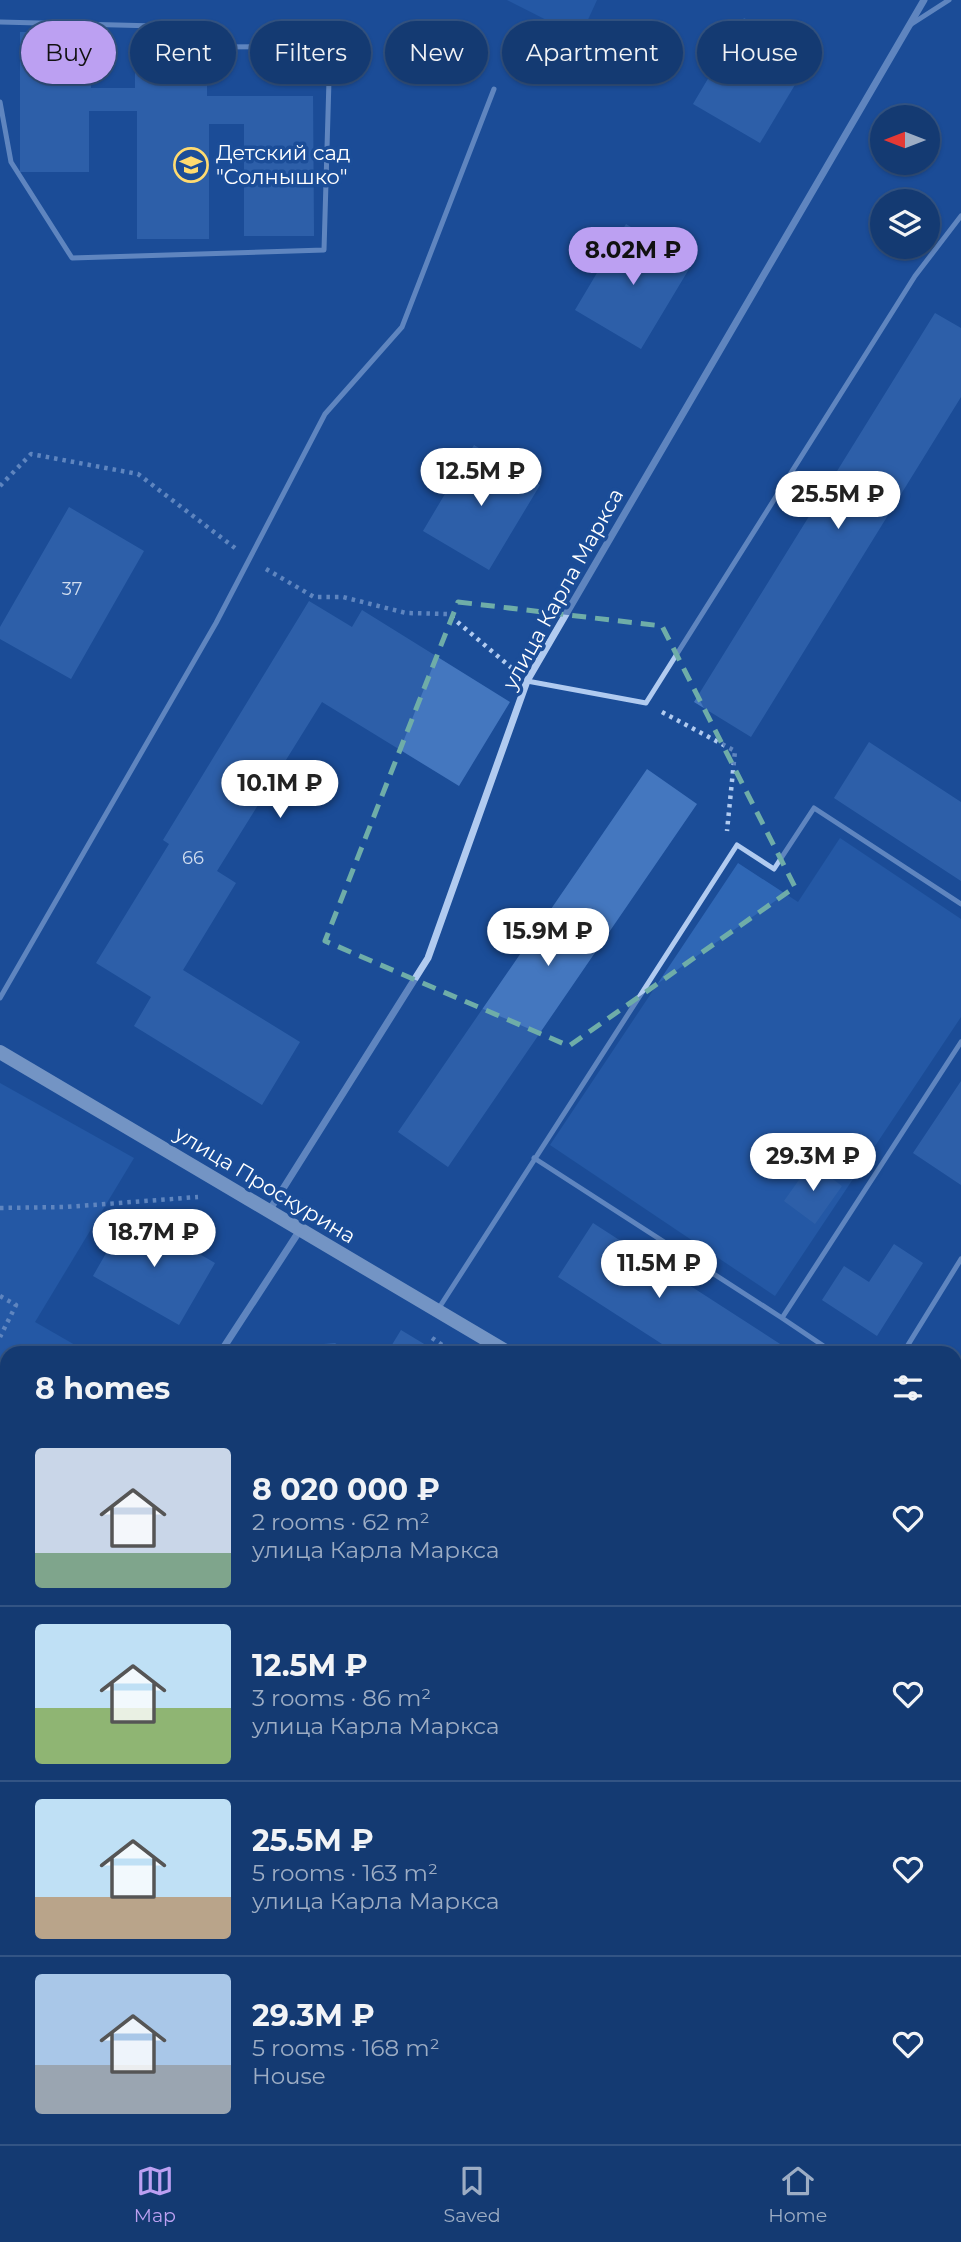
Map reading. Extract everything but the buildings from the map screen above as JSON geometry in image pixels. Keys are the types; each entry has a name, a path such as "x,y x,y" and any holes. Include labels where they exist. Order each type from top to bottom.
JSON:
{"street":[{"name":"улица Карла Маркса","path":"269,1211 428,958 527,681 924,0"},
{"name":"улица Проскурина","path":"0,1052 497,1346"},
{"path":"225,1346 300,1230"}],"lane":[{"path":"909,26 948,0"},
{"path":"0,22 195,27 216,47 330,46 324,250 72,258 11,162 0,102"},
{"path":"0,998 216,623 326,414 402,327 494,89"},
{"path":"527,681 646,703 915,276 961,216"},
{"path":"438,1311 737,845 774,869 814,808 961,904"},
{"path":"782,1318 961,1042"},
{"path":"534,1158 824,1346"},
{"path":"907,1346 961,1259"}],"path":[{"path":"0,486 31,454 138,474 250,559 314,597 343,597 405,613 448,614 527,681"},
{"path":"646,703 735,751 727,832 720,871"},
{"path":"0,1208 66,1207 207,1196"},
{"path":"0,1296 16,1305 0,1337"}],"highlighted area":[{"path":"458,602 662,626 795,887 569,1046 325,941"}],"shaded area":[{"path":"507,0 597,0 587,21 548,21"},
{"path":"840,838 961,919 961,1017 775,1296 550,1145 738,863 798,902"},
{"path":"0,1083 134,1158 35,1322 77,1346 0,1346"}],"place":[{"name":"Детский сад \"Солнышко\"","path":"191,165"}]}
